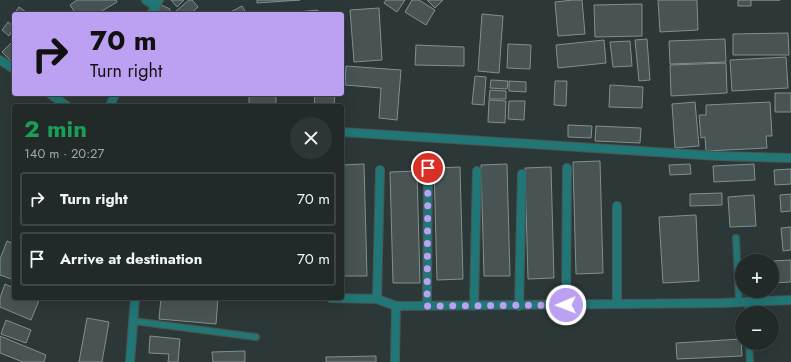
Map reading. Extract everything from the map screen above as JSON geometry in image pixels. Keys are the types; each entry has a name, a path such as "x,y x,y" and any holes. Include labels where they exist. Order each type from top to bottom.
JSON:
{"street":[{"path":"146,0 155,7"},
{"path":"0,60 12,68"},
{"path":"53,96 64,104"},
{"path":"344,132 718,156 791,158"},
{"path":"427,306 428,168"},
{"path":"566,305 567,168"},
{"path":"377,299 380,170"},
{"path":"474,306 477,171"},
{"path":"519,306 522,174"},
{"path":"617,206 617,304"},
{"path":"344,298 377,299 396,306 519,306 791,300"},
{"path":"130,362 135,300"},
{"path":"395,362 396,306"}],"lane":[{"path":"736,238 739,302"},
{"path":"748,302 748,306"},
{"path":"133,321 256,337"},
{"path":"749,350 750,362"}],"building":[{"path":"77,0 116,0 117,2 100,12 75,12 70,5"},
{"path":"171,0 184,0 177,7"},
{"path":"189,0 192,0 198,7 192,12 175,12"},
{"path":"257,0 300,0 257,3"},
{"path":"386,0 405,0 397,12 384,3"},
{"path":"412,0 419,0 435,10 426,25 405,12"},
{"path":"427,0 443,0 435,8"},
{"path":"582,0 585,34 558,36 555,2"},
{"path":"658,0 697,0 698,30 660,32"},
{"path":"738,0 751,0 751,6 738,6"},
{"path":"642,4 642,36 595,37 594,5"},
{"path":"161,5 170,9 169,12 158,12"},
{"path":"242,6 246,12 231,12"},
{"path":"19,7 26,12 15,12"},
{"path":"379,8 382,60 354,62 350,10"},
{"path":"318,10 318,12 297,12"},
{"path":"482,14 503,16 499,73 478,71"},
{"path":"8,22 12,25 12,31 9,36 2,30"},
{"path":"788,33 789,55 733,55 733,34"},
{"path":"647,39 650,80 639,81 635,40"},
{"path":"725,39 726,62 670,64 669,41"},
{"path":"604,40 606,63 558,68 556,45"},
{"path":"630,41 632,66 613,67 610,42"},
{"path":"12,42 12,62 2,52"},
{"path":"508,44 531,45 530,69 507,68"},
{"path":"416,45 464,47 464,66 415,65"},
{"path":"786,57 788,88 732,91 730,60"},
{"path":"726,63 727,93 671,96 670,65"},
{"path":"346,66 401,70 397,120 379,118 381,88 345,85"},
{"path":"475,76 486,77 484,105 472,104"},
{"path":"491,80 508,81 507,89 490,88"},
{"path":"509,81 526,82 526,92 509,91"},
{"path":"555,81 567,81 566,106 554,105"},
{"path":"610,85 643,87 642,108 609,107"},
{"path":"490,90 506,91 506,99 489,99"},
{"path":"775,93 791,93 791,112 775,112"},
{"path":"249,96 276,96 276,104 249,104"},
{"path":"315,96 335,96 334,104 314,104"},
{"path":"489,100 506,101 505,123 488,122"},
{"path":"509,101 525,101 524,120 508,119"},
{"path":"695,102 699,146 675,148 672,104"},
{"path":"770,102 772,136 766,136 767,148 706,151 705,137 701,138 699,115 706,115 706,105"},
{"path":"568,125 592,126 591,138 568,137"},
{"path":"596,126 641,128 640,143 595,141"},
{"path":"600,161 603,273 576,274 573,162"},
{"path":"364,164 367,276 344,276 344,165"},
{"path":"507,164 510,276 484,276 481,165"},
{"path":"690,164 691,174 670,175 669,165"},
{"path":"754,164 755,180 714,182 713,166"},
{"path":"460,167 463,279 437,280 434,168"},
{"path":"551,167 554,278 528,279 525,168"},
{"path":"791,169 791,184 775,185 774,170"},
{"path":"417,171 420,283 393,283 390,172"},
{"path":"722,193 722,205 690,206 690,194"},
{"path":"791,194 791,211 781,212 780,195"},
{"path":"754,195 756,226 730,227 728,197"},
{"path":"696,215 699,281 663,283 659,217"},
{"path":"791,227 791,250 783,251 781,228"},
{"path":"7,241 12,243 12,279 0,275 0,259"},
{"path":"791,260 791,282 779,283 779,261"},
{"path":"5,284 12,287 12,300 39,300 31,320 0,307 0,298"},
{"path":"161,300 218,300 216,324 159,319"},
{"path":"87,318 109,322 102,362 79,362"},
{"path":"6,320 31,330 26,343 1,334"},
{"path":"0,336 46,355 44,362 23,362 0,353"},
{"path":"150,336 180,339 178,362 168,362 169,354 149,353"},
{"path":"735,339 735,350 742,350 742,356 677,359 676,343"},
{"path":"245,351 245,362 213,362 212,352"},
{"path":"376,356 376,362 326,362 326,357"}],"route":[{"path":"428,168 427,306 566,305"}]}
